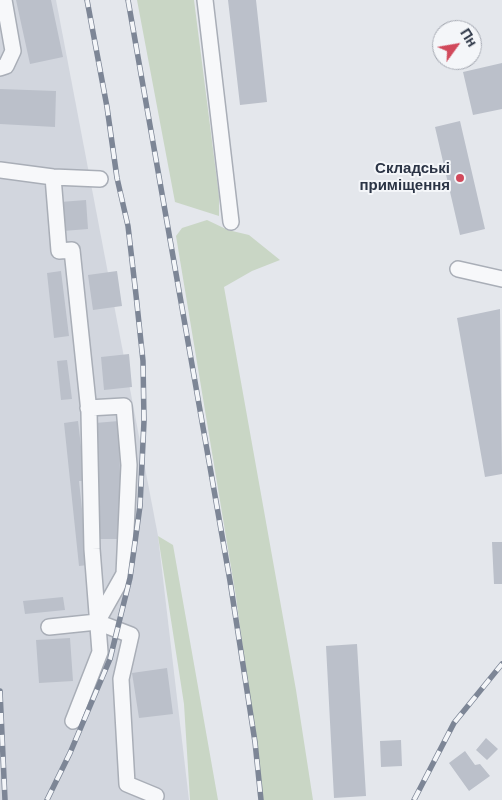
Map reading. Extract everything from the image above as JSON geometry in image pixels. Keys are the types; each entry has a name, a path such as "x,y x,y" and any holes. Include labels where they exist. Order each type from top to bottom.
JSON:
{"street":[{"path":"0,68 6,66 13,51 4,0"},
{"path":"205,0 231,222"},
{"path":"0,170 53,177 100,179"},
{"path":"53,177 59,251 72,250 88,408 92,549 100,652 73,721"},
{"path":"458,269 502,279"},
{"path":"88,408 124,406 130,465 124,574 97,622"},
{"path":"49,627 97,622 131,635 121,679 127,784 156,796"}],"shaded area":[{"path":"0,0 56,0 158,536 189,800 0,800"}],"green space":[{"path":"137,0 194,0 219,196 219,216 175,202"},
{"path":"207,220 228,230 249,235 280,260 252,271 224,287 296,690 313,800 263,800 236,597 176,236 182,228"},
{"path":"158,536 173,545 218,800 190,800 184,704"}],"building":[{"path":"16,0 51,0 63,57 30,64"},
{"path":"228,0 256,0 267,102 240,105"},
{"path":"502,63 502,109 473,115 463,72 482,70 482,68"},
{"path":"0,89 56,91 55,127 0,124"},
{"name":"Складські приміщення","path":"460,121 485,229 460,235 435,127"},
{"path":"86,200 88,229 63,231 60,202"},
{"path":"61,271 69,336 54,338 47,273"},
{"path":"117,271 122,306 93,310 88,275"},
{"path":"500,309 502,474 485,477 457,318"},
{"path":"129,354 132,387 104,390 101,357"},
{"path":"67,360 72,399 61,400 57,361"},
{"path":"78,421 85,481 79,481 88,565 79,566 64,423"},
{"path":"119,421 121,539 96,539 95,423"},
{"path":"492,542 502,542 502,584 494,584"},
{"path":"63,597 65,610 25,614 23,601"},
{"path":"70,638 73,681 39,683 36,640"},
{"path":"357,644 366,796 334,798 326,646"},
{"path":"167,668 173,714 139,718 132,673"},
{"path":"486,738 498,749 487,760 476,750"},
{"path":"401,740 402,766 381,767 380,741"},
{"path":"465,751 475,765 480,764 490,776 469,791 449,763"}],"railway":[{"path":"47,800 70,753 110,659 130,578 140,506 144,421 143,361 128,226 117,178 107,107 87,0"},
{"path":"128,0 230,581 255,742 261,800"},
{"path":"414,800 454,723 502,664"},
{"path":"0,691 5,800"}],"place":[{"name":"Складські приміщення","path":"460,178"}]}
